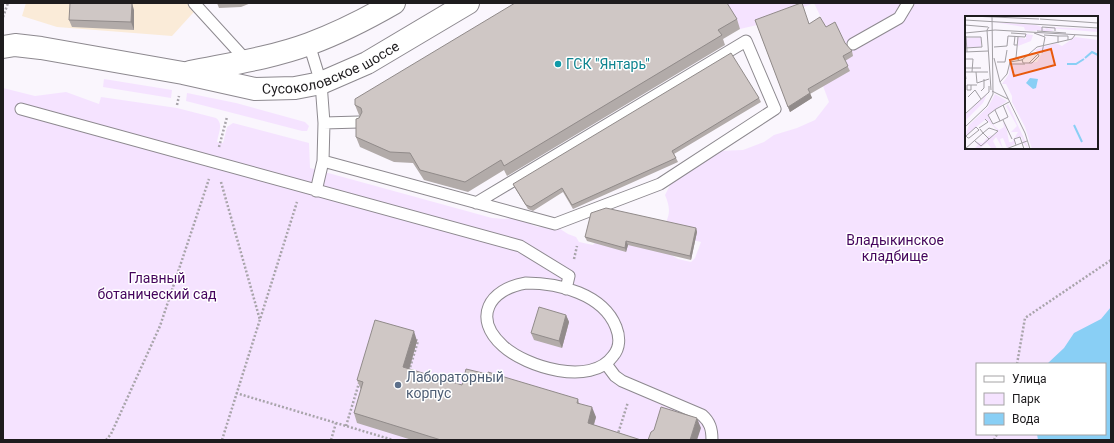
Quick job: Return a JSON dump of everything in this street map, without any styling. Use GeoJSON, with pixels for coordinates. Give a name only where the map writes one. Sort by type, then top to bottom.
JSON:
{"type":"FeatureCollection","features":[{"type":"Feature","properties":{"kind":"street","name":"Сусоколовское шоссе"},"geometry":{"type":"LineString","coordinates":[[181,82],[246,60],[279,53],[309,44],[373,15],[394,3]]}},
{"type":"Feature","properties":{"kind":"street","name":"Сусоколовское шоссе"},"geometry":{"type":"LineString","coordinates":[[3,47],[15,45],[41,48],[181,82],[255,89],[295,88],[321,84],[367,64],[468,3]]}},
{"type":"Feature","properties":{"kind":"lane"},"geometry":{"type":"LineString","coordinates":[[194,3],[246,60]]}},
{"type":"Feature","properties":{"kind":"lane"},"geometry":{"type":"LineString","coordinates":[[853,44],[899,18],[908,3]]}},
{"type":"Feature","properties":{"kind":"lane"},"geometry":{"type":"LineString","coordinates":[[323,161],[476,203],[556,224],[660,184],[775,109],[746,41],[476,203]]}},
{"type":"Feature","properties":{"kind":"lane"},"geometry":{"type":"LineString","coordinates":[[309,44],[321,84],[324,123],[323,161],[316,191]]}},
{"type":"Feature","properties":{"kind":"lane"},"geometry":{"type":"LineString","coordinates":[[22,109],[520,246],[569,276],[566,289]]}},
{"type":"Feature","properties":{"kind":"lane"},"geometry":{"type":"LineString","coordinates":[[324,123],[359,122]]}},
{"type":"Feature","properties":{"kind":"lane"},"geometry":{"type":"LineString","coordinates":[[526,283],[547,284],[566,289],[583,295],[597,303],[606,310],[613,320],[617,330],[619,344],[614,356],[606,364],[597,369],[582,372],[561,371],[545,367],[525,360],[511,352],[500,343],[491,331],[488,320],[488,309],[493,299],[501,291],[526,283]]}},
{"type":"Feature","properties":{"kind":"lane"},"geometry":{"type":"LineString","coordinates":[[606,364],[618,379],[702,415],[710,424],[712,440]]}},
{"type":"Feature","properties":{"kind":"path"},"geometry":{"type":"LineString","coordinates":[[3,17],[8,3]]}},
{"type":"Feature","properties":{"kind":"path"},"geometry":{"type":"LineString","coordinates":[[177,105],[181,82]]}},
{"type":"Feature","properties":{"kind":"path"},"geometry":{"type":"LineString","coordinates":[[106,440],[111,434],[160,326],[215,161],[227,116]]}},
{"type":"Feature","properties":{"kind":"path"},"geometry":{"type":"LineString","coordinates":[[215,161],[260,320]]}},
{"type":"Feature","properties":{"kind":"path"},"geometry":{"type":"LineString","coordinates":[[222,440],[302,186]]}},
{"type":"Feature","properties":{"kind":"path"},"geometry":{"type":"LineString","coordinates":[[1017,363],[1025,318],[1111,260]]}},
{"type":"Feature","properties":{"kind":"path"},"geometry":{"type":"LineString","coordinates":[[407,376],[418,341],[411,338]]}},
{"type":"Feature","properties":{"kind":"path"},"geometry":{"type":"LineString","coordinates":[[404,371],[409,373]]}},
{"type":"Feature","properties":{"kind":"path"},"geometry":{"type":"LineString","coordinates":[[346,426],[361,376]]}},
{"type":"Feature","properties":{"kind":"path"},"geometry":{"type":"LineString","coordinates":[[610,438],[616,440],[633,386]]}},
{"type":"Feature","properties":{"kind":"path"},"geometry":{"type":"LineString","coordinates":[[236,393],[392,440]]}},
{"type":"Feature","properties":{"kind":"path"},"geometry":{"type":"LineString","coordinates":[[331,440],[336,423]]}},
{"type":"Feature","properties":{"kind":"shaded area"},"geometry":{"type":"Polygon","coordinates":[[[26,3],[202,3],[172,36],[57,27],[22,16],[26,3]]]}},
{"type":"Feature","properties":{"kind":"green space"},"geometry":{"type":"Polygon","coordinates":[[[725,3],[814,3],[757,25],[740,29],[725,3]]]}},
{"type":"Feature","properties":{"kind":"green space"},"geometry":{"type":"Polygon","coordinates":[[[814,3],[1111,3],[1111,440],[3,440],[3,88],[35,96],[66,92],[99,104],[101,97],[177,108],[216,118],[220,123],[217,142],[223,143],[227,127],[233,123],[309,143],[310,168],[492,218],[505,219],[516,217],[528,221],[532,225],[538,227],[554,225],[576,237],[579,242],[593,245],[598,239],[653,244],[678,259],[691,262],[695,258],[701,242],[663,229],[669,212],[665,195],[670,185],[679,176],[717,151],[743,150],[764,142],[774,135],[797,128],[815,120],[829,102],[823,86],[852,54],[837,27],[828,32],[814,3]]]}},
{"type":"Feature","properties":{"kind":"green space"},"geometry":{"type":"Polygon","coordinates":[[[104,79],[172,90],[171,98],[103,87],[104,79]]]}},
{"type":"Feature","properties":{"kind":"green space"},"geometry":{"type":"Polygon","coordinates":[[[187,93],[236,103],[305,122],[309,126],[307,131],[302,131],[186,101],[187,93]]]}},
{"type":"Feature","properties":{"kind":"water"},"geometry":{"type":"Polygon","coordinates":[[[1111,307],[1111,440],[1038,440],[1037,435],[1106,435],[1106,363],[1048,363],[1064,348],[1074,333],[1101,319],[1111,307]]]}},
{"type":"Feature","properties":{"kind":"building"},"geometry":{"type":"Polygon","coordinates":[[[70,3],[132,3],[131,22],[69,20],[70,3]]]}},
{"type":"Feature","properties":{"kind":"building","name":"ГСК \"Янтарь\""},"geometry":{"type":"Polygon","coordinates":[[[515,3],[727,3],[737,19],[718,30],[722,35],[504,166],[501,160],[465,182],[420,170],[410,153],[390,152],[356,137],[356,119],[359,118],[362,112],[361,108],[355,105],[355,99],[515,3]]]}},
{"type":"Feature","properties":{"kind":"building"},"geometry":{"type":"Polygon","coordinates":[[[801,3],[809,24],[820,17],[826,27],[835,22],[845,43],[852,51],[843,56],[848,66],[808,89],[810,93],[788,107],[755,20],[801,3]]]}},
{"type":"Feature","properties":{"kind":"building"},"geometry":{"type":"Polygon","coordinates":[[[731,53],[759,98],[672,151],[676,158],[572,205],[562,188],[531,207],[526,205],[513,184],[731,53]]]}},
{"type":"Feature","properties":{"kind":"building"},"geometry":{"type":"Polygon","coordinates":[[[606,208],[696,228],[690,256],[626,241],[625,248],[585,237],[591,213],[606,208]]]}},
{"type":"Feature","properties":{"kind":"building"},"geometry":{"type":"Polygon","coordinates":[[[539,307],[566,315],[559,341],[531,333],[539,307]]]}},
{"type":"Feature","properties":{"kind":"building","name":"Лабораторный корпус"},"geometry":{"type":"Polygon","coordinates":[[[375,320],[414,331],[403,367],[462,385],[466,369],[487,374],[488,372],[578,399],[577,403],[592,407],[588,423],[641,440],[441,440],[354,413],[363,382],[357,380],[375,320]]]}},
{"type":"Feature","properties":{"kind":"building"},"geometry":{"type":"Polygon","coordinates":[[[661,407],[697,418],[690,440],[648,440],[651,432],[654,430],[661,407]]]}},
{"type":"Feature","properties":{"kind":"place","name":"ГСК \"Янтарь\""},"geometry":{"type":"Point","coordinates":[558,64]}},
{"type":"Feature","properties":{"kind":"place","name":"Лабораторный корпус"},"geometry":{"type":"Point","coordinates":[398,385]}},
{"type":"Feature","properties":{"kind":"park label","name":"Владыкинское кладбище"},"geometry":{"type":"Point","coordinates":[895,248]}},
{"type":"Feature","properties":{"kind":"park label","name":"Главный ботанический сад"},"geometry":{"type":"Point","coordinates":[157,286]}}]}
